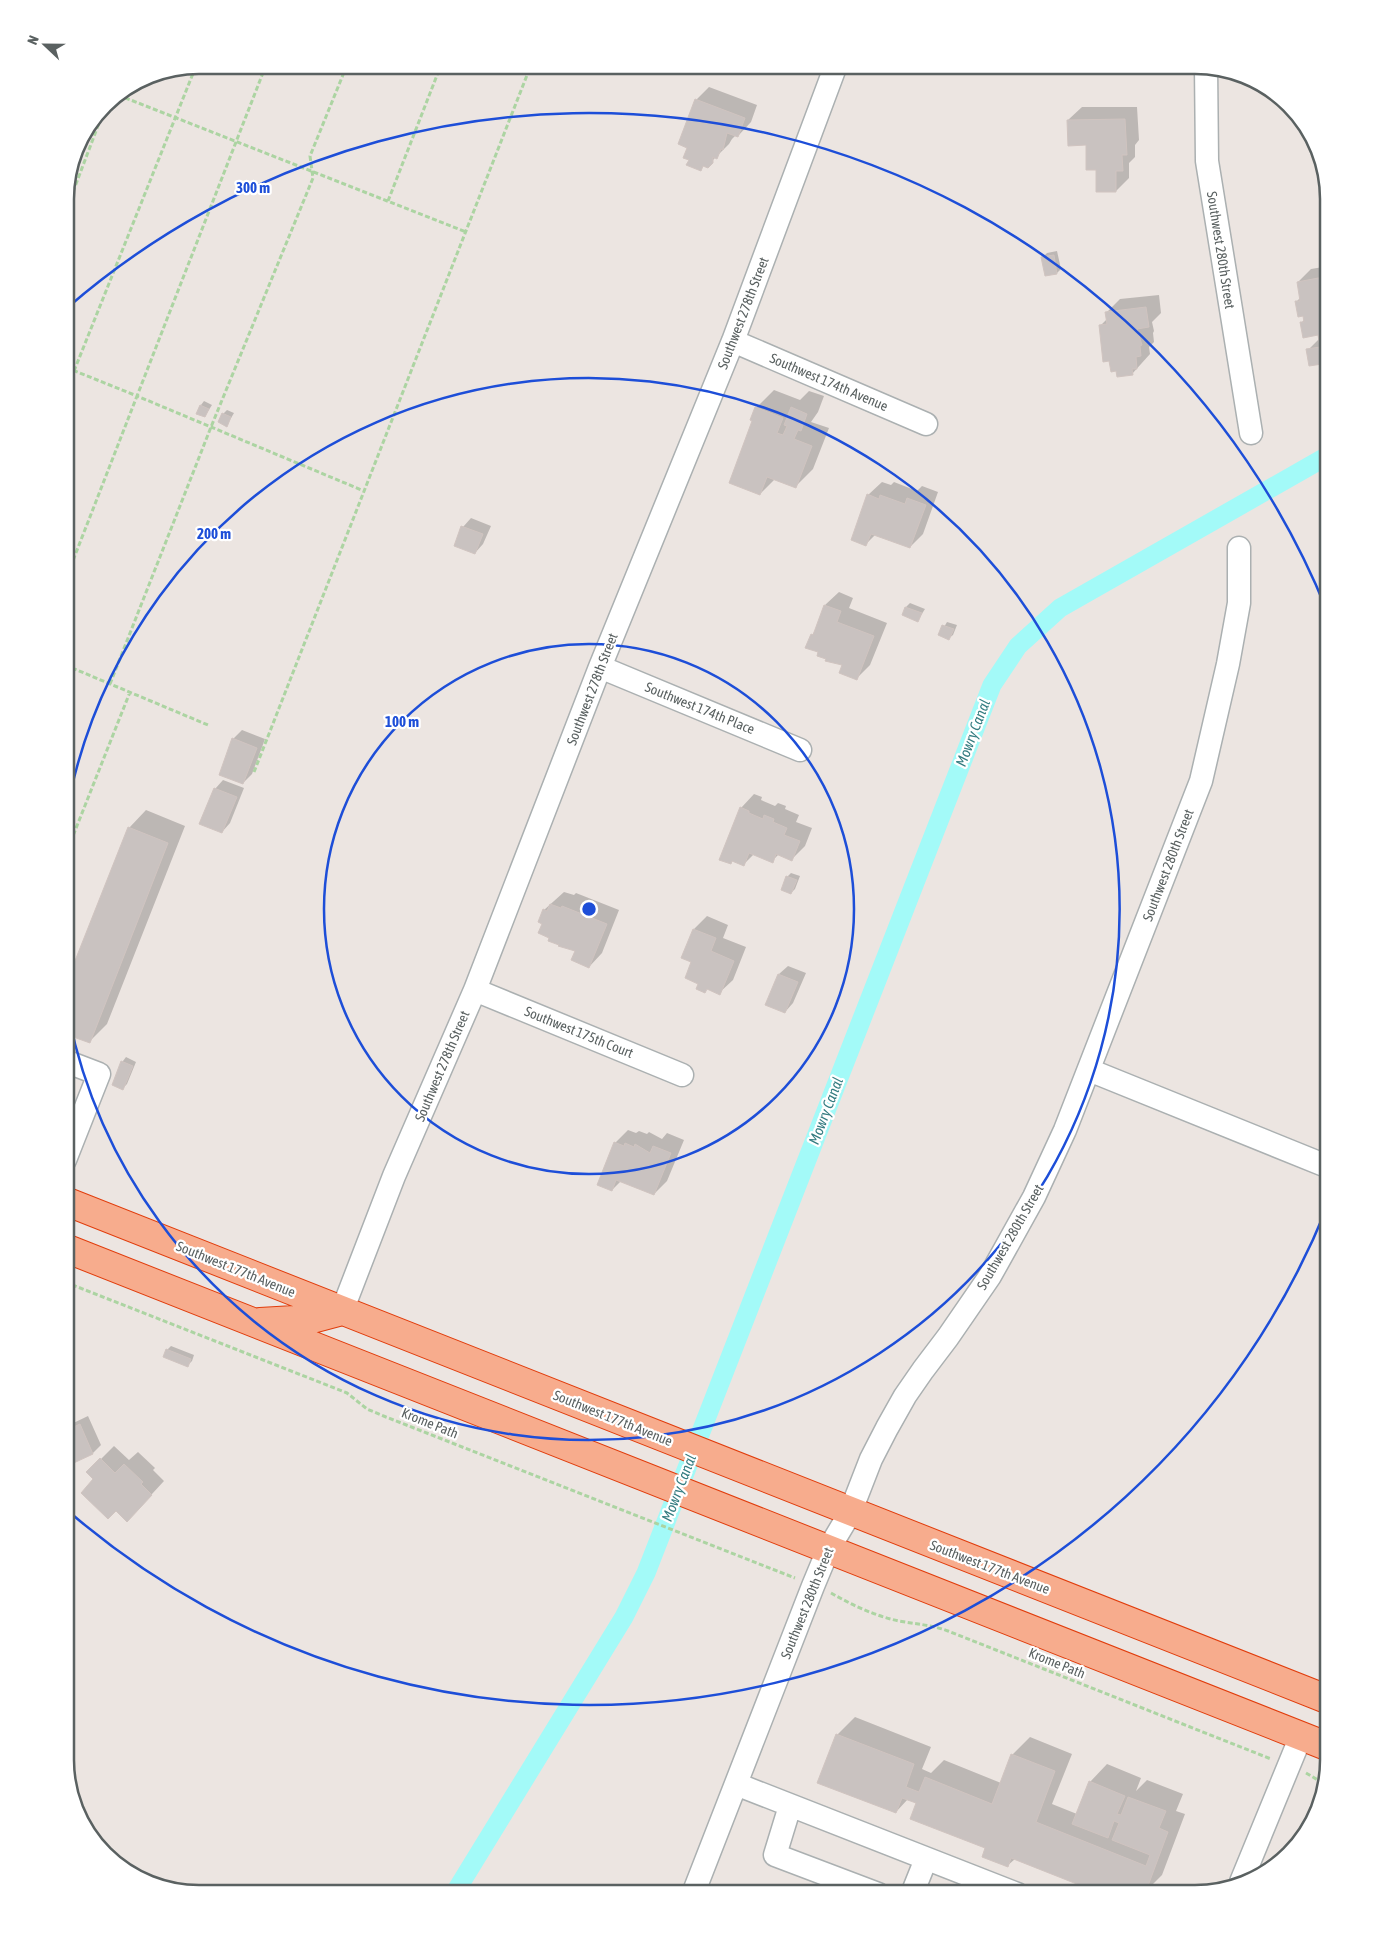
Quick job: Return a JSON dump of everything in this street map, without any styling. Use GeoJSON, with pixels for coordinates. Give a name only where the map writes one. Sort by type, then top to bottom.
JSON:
{"type":"FeatureCollection","features":[{"type":"Feature","properties":{"kind":"highway","name":"Southwest 177th Avenue"},"geometry":{"type":"LineString","coordinates":[[74,1205],[1320,1696]]}},
{"type":"Feature","properties":{"kind":"highway"},"geometry":{"type":"LineString","coordinates":[[74,1252],[1320,1743]]}},
{"type":"Feature","properties":{"kind":"highway"},"geometry":{"type":"LineString","coordinates":[[254,1323],[312,1319],[342,1311]]}},
{"type":"Feature","properties":{"kind":"highway"},"geometry":{"type":"LineString","coordinates":[[1301,1736],[1320,1731]]}},
{"type":"Feature","properties":{"kind":"street","name":"Southwest 278th Street"},"geometry":{"type":"LineString","coordinates":[[342,1311],[394,1176],[475,990],[600,668],[733,341],[833,74]]}},
{"type":"Feature","properties":{"kind":"street","name":"Southwest 280th Street"},"geometry":{"type":"LineString","coordinates":[[1206,74],[1207,161],[1251,432]]}},
{"type":"Feature","properties":{"kind":"street","name":"Southwest 174th Avenue"},"geometry":{"type":"LineString","coordinates":[[733,341],[926,424]]}},
{"type":"Feature","properties":{"kind":"street","name":"Southwest 280th Street"},"geometry":{"type":"LineString","coordinates":[[697,1885],[828,1550],[850,1512],[871,1459],[905,1396],[990,1276],[1034,1197],[1065,1130],[1200,781],[1228,664],[1239,603],[1239,548]]}},
{"type":"Feature","properties":{"kind":"street","name":"Southwest 174th Place"},"geometry":{"type":"LineString","coordinates":[[600,668],[800,750]]}},
{"type":"Feature","properties":{"kind":"street","name":"Southwest 175th Court"},"geometry":{"type":"LineString","coordinates":[[475,990],[682,1075]]}},
{"type":"Feature","properties":{"kind":"street"},"geometry":{"type":"LineString","coordinates":[[74,1065],[98,1074],[74,1137]]}},
{"type":"Feature","properties":{"kind":"street"},"geometry":{"type":"LineString","coordinates":[[1089,1070],[1320,1163]]}},
{"type":"Feature","properties":{"kind":"street"},"geometry":{"type":"LineString","coordinates":[[1244,1876],[1301,1736]]}},
{"type":"Feature","properties":{"kind":"street"},"geometry":{"type":"LineString","coordinates":[[736,1784],[994,1885]]}},
{"type":"Feature","properties":{"kind":"street"},"geometry":{"type":"LineString","coordinates":[[790,1806],[775,1855],[854,1885]]}},
{"type":"Feature","properties":{"kind":"street"},"geometry":{"type":"LineString","coordinates":[[916,1885],[926,1859]]}},
{"type":"Feature","properties":{"kind":"path"},"geometry":{"type":"LineString","coordinates":[[193,74],[74,371],[364,491]]}},
{"type":"Feature","properties":{"kind":"path"},"geometry":{"type":"LineString","coordinates":[[74,558],[262,74]]}},
{"type":"Feature","properties":{"kind":"path"},"geometry":{"type":"LineString","coordinates":[[110,684],[211,427],[313,178],[310,156],[343,74]]}},
{"type":"Feature","properties":{"kind":"path"},"geometry":{"type":"LineString","coordinates":[[388,201],[437,74]]}},
{"type":"Feature","properties":{"kind":"path"},"geometry":{"type":"LineString","coordinates":[[254,772],[527,74]]}},
{"type":"Feature","properties":{"kind":"path"},"geometry":{"type":"LineString","coordinates":[[125,98],[466,232]]}},
{"type":"Feature","properties":{"kind":"path"},"geometry":{"type":"LineString","coordinates":[[74,191],[100,123]]}},
{"type":"Feature","properties":{"kind":"path"},"geometry":{"type":"LineString","coordinates":[[74,669],[208,725]]}},
{"type":"Feature","properties":{"kind":"path"},"geometry":{"type":"LineString","coordinates":[[74,833],[130,692]]}},
{"type":"Feature","properties":{"kind":"path","name":"Krome Path"},"geometry":{"type":"LineString","coordinates":[[74,1286],[347,1393],[368,1409],[386,1417],[790,1576]]}},
{"type":"Feature","properties":{"kind":"path","name":"Krome Path"},"geometry":{"type":"LineString","coordinates":[[829,1592],[853,1606],[872,1613],[900,1621],[934,1626],[948,1631],[1277,1761]]}},
{"type":"Feature","properties":{"kind":"path"},"geometry":{"type":"LineString","coordinates":[[1305,1772],[1318,1780]]}},
{"type":"Feature","properties":{"kind":"building"},"geometry":{"type":"Polygon","coordinates":[[[695,99],[745,118],[738,137],[727,133],[723,150],[721,149],[717,159],[713,157],[713,163],[708,168],[703,166],[701,171],[686,165],[689,160],[683,158],[687,148],[678,144],[695,99]]]}},
{"type":"Feature","properties":{"kind":"building"},"geometry":{"type":"Polygon","coordinates":[[[1125,119],[1127,155],[1122,155],[1123,171],[1116,171],[1116,192],[1096,192],[1096,170],[1086,170],[1086,145],[1068,146],[1067,120],[1125,119]]]}},
{"type":"Feature","properties":{"kind":"building"},"geometry":{"type":"Polygon","coordinates":[[[1054,255],[1057,274],[1045,276],[1041,257],[1054,255]]]}},
{"type":"Feature","properties":{"kind":"building"},"geometry":{"type":"Polygon","coordinates":[[[1320,278],[1320,347],[1318,335],[1303,338],[1300,322],[1304,322],[1303,316],[1298,317],[1295,301],[1300,301],[1297,282],[1320,278]]]}},
{"type":"Feature","properties":{"kind":"building"},"geometry":{"type":"Polygon","coordinates":[[[1146,307],[1149,327],[1137,329],[1142,345],[1140,346],[1141,356],[1136,357],[1137,369],[1132,369],[1133,375],[1117,377],[1116,371],[1111,372],[1109,361],[1103,362],[1099,325],[1107,324],[1105,312],[1146,307]]]}},
{"type":"Feature","properties":{"kind":"building"},"geometry":{"type":"Polygon","coordinates":[[[1320,347],[1320,364],[1309,366],[1306,349],[1320,347]]]}},
{"type":"Feature","properties":{"kind":"building"},"geometry":{"type":"Polygon","coordinates":[[[200,405],[209,409],[205,417],[196,414],[200,405]]]}},
{"type":"Feature","properties":{"kind":"building"},"geometry":{"type":"Polygon","coordinates":[[[755,407],[783,418],[777,433],[783,435],[787,426],[784,425],[791,407],[807,414],[801,431],[798,430],[794,439],[812,446],[796,488],[767,477],[760,495],[729,483],[752,421],[750,420],[755,407]]]}},
{"type":"Feature","properties":{"kind":"building"},"geometry":{"type":"Polygon","coordinates":[[[222,413],[231,417],[227,427],[218,422],[222,413]]]}},
{"type":"Feature","properties":{"kind":"building"},"geometry":{"type":"Polygon","coordinates":[[[867,494],[879,499],[880,495],[905,504],[907,498],[926,505],[910,548],[871,534],[866,546],[851,540],[867,494]]]}},
{"type":"Feature","properties":{"kind":"building"},"geometry":{"type":"Polygon","coordinates":[[[461,526],[483,534],[475,554],[454,546],[461,526]]]}},
{"type":"Feature","properties":{"kind":"building"},"geometry":{"type":"Polygon","coordinates":[[[824,605],[841,611],[837,622],[874,636],[857,680],[839,673],[842,665],[825,661],[826,659],[817,656],[818,652],[805,648],[811,634],[813,635],[824,605]]]}},
{"type":"Feature","properties":{"kind":"building"},"geometry":{"type":"Polygon","coordinates":[[[905,607],[922,613],[918,622],[902,615],[905,607]]]}},
{"type":"Feature","properties":{"kind":"building"},"geometry":{"type":"Polygon","coordinates":[[[942,625],[954,629],[949,640],[938,635],[942,625]]]}},
{"type":"Feature","properties":{"kind":"building"},"geometry":{"type":"Polygon","coordinates":[[[232,738],[257,748],[243,784],[219,775],[232,738]]]}},
{"type":"Feature","properties":{"kind":"building"},"geometry":{"type":"Polygon","coordinates":[[[214,788],[237,797],[222,833],[199,824],[214,788]]]}},
{"type":"Feature","properties":{"kind":"building"},"geometry":{"type":"Polygon","coordinates":[[[740,807],[763,819],[764,815],[774,819],[773,822],[787,828],[784,835],[800,841],[792,861],[776,854],[773,863],[749,853],[744,866],[732,861],[731,864],[719,860],[740,807]]]}},
{"type":"Feature","properties":{"kind":"building"},"geometry":{"type":"Polygon","coordinates":[[[128,827],[168,843],[90,1043],[74,1037],[74,963],[128,827]]]}},
{"type":"Feature","properties":{"kind":"building"},"geometry":{"type":"Polygon","coordinates":[[[786,876],[797,880],[791,894],[781,890],[786,876]]]}},
{"type":"Feature","properties":{"kind":"building"},"geometry":{"type":"Polygon","coordinates":[[[550,904],[561,908],[562,906],[607,924],[589,968],[571,960],[575,951],[558,946],[548,941],[549,938],[538,933],[542,924],[538,922],[543,909],[547,911],[550,904]]]}},
{"type":"Feature","properties":{"kind":"building"},"geometry":{"type":"Polygon","coordinates":[[[693,929],[716,938],[711,951],[734,961],[720,995],[707,989],[705,993],[696,989],[698,984],[685,978],[691,962],[681,958],[693,929]]]}},
{"type":"Feature","properties":{"kind":"building"},"geometry":{"type":"Polygon","coordinates":[[[778,974],[798,982],[785,1013],[765,1005],[778,974]]]}},
{"type":"Feature","properties":{"kind":"building"},"geometry":{"type":"Polygon","coordinates":[[[121,1061],[133,1066],[123,1090],[112,1085],[121,1061]]]}},
{"type":"Feature","properties":{"kind":"building"},"geometry":{"type":"Polygon","coordinates":[[[614,1142],[624,1146],[625,1143],[634,1147],[635,1144],[650,1153],[653,1146],[671,1153],[654,1195],[616,1180],[612,1191],[597,1185],[614,1142]]]}},
{"type":"Feature","properties":{"kind":"building"},"geometry":{"type":"Polygon","coordinates":[[[166,1349],[191,1359],[188,1367],[163,1357],[166,1349]]]}},
{"type":"Feature","properties":{"kind":"building"},"geometry":{"type":"Polygon","coordinates":[[[80,1424],[93,1454],[74,1463],[74,1427],[80,1424]]]}},
{"type":"Feature","properties":{"kind":"building"},"geometry":{"type":"Polygon","coordinates":[[[100,1458],[115,1473],[124,1464],[143,1482],[141,1484],[152,1495],[127,1522],[116,1511],[108,1519],[81,1493],[93,1479],[86,1472],[100,1458]]]}},
{"type":"Feature","properties":{"kind":"building"},"geometry":{"type":"Polygon","coordinates":[[[836,1734],[914,1764],[906,1787],[919,1792],[925,1777],[992,1804],[1011,1754],[1055,1771],[1036,1822],[1146,1866],[1150,1855],[1112,1840],[1119,1823],[1114,1821],[1108,1838],[1072,1824],[1089,1781],[1125,1796],[1117,1814],[1121,1815],[1128,1797],[1166,1811],[1159,1828],[1168,1832],[1148,1885],[1079,1885],[1011,1858],[1008,1867],[982,1857],[985,1848],[910,1819],[916,1803],[902,1798],[896,1813],[817,1783],[836,1734]]]}},
{"type":"Feature","properties":{"kind":"waterway","name":"Mowry Canal"},"geometry":{"type":"LineString","coordinates":[[460,1885],[624,1617],[646,1573],[992,685],[1018,646],[1060,608],[1320,460]]}}]}
